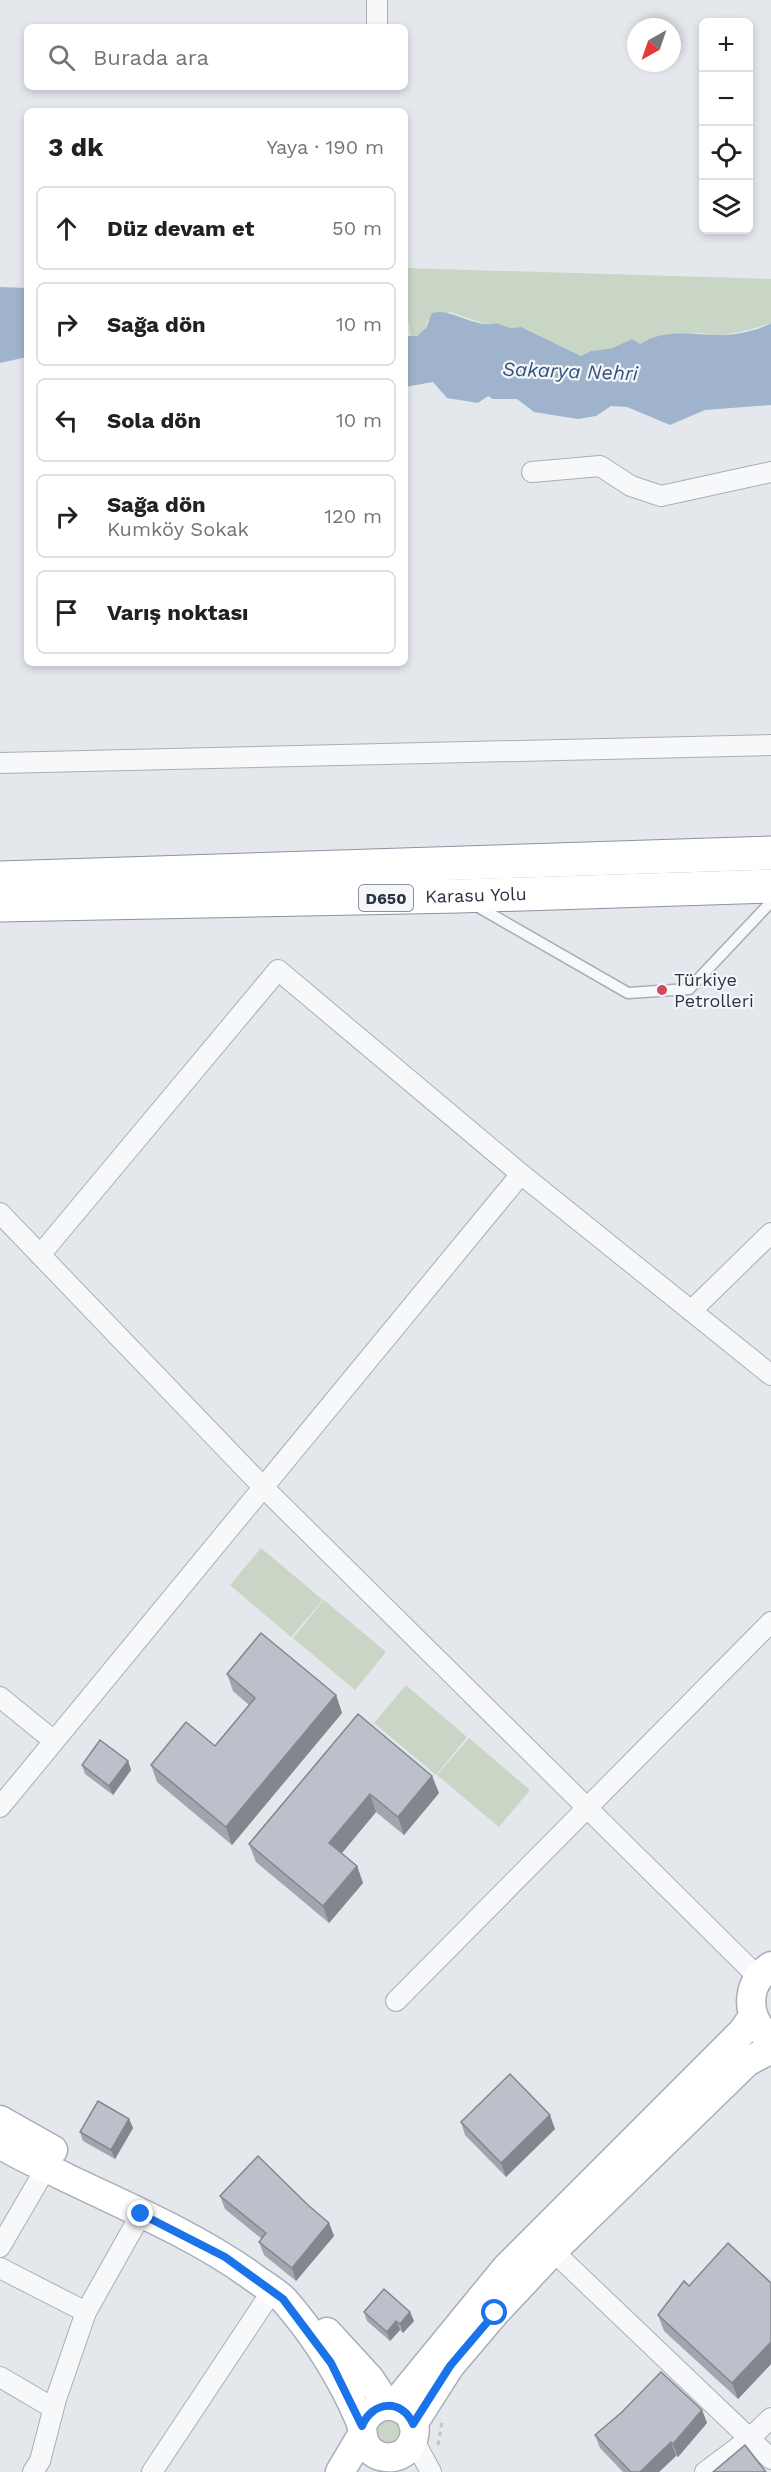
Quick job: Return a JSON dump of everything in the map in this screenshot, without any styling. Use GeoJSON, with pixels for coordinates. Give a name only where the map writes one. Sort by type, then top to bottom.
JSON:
{"type":"FeatureCollection","features":[{"type":"Feature","properties":{"kind":"highway"},"geometry":{"type":"LineString","coordinates":[[0,878],[771,853]]}},
{"type":"Feature","properties":{"kind":"highway","name":"Karasu Yolu"},"geometry":{"type":"LineString","coordinates":[[0,905],[459,896],[771,886]]}},
{"type":"Feature","properties":{"kind":"main road"},"geometry":{"type":"LineString","coordinates":[[402,2419],[506,2268],[743,2031],[762,2027],[751,1998],[765,1972]]}},
{"type":"Feature","properties":{"kind":"main road"},"geometry":{"type":"LineString","coordinates":[[402,2419],[553,2251],[739,2069],[771,2049]]}},
{"type":"Feature","properties":{"kind":"main road"},"geometry":{"type":"LineString","coordinates":[[0,2121],[136,2189],[191,2220],[282,2286],[370,2379],[402,2419],[405,2452],[388,2465],[369,2450],[331,2363],[283,2299],[225,2257],[0,2144]]}},
{"type":"Feature","properties":{"kind":"main road"},"geometry":{"type":"LineString","coordinates":[[340,2472],[371,2411],[402,2419]]}},
{"type":"Feature","properties":{"kind":"street"},"geometry":{"type":"LineString","coordinates":[[376,0],[377,24]]}},
{"type":"Feature","properties":{"kind":"street"},"geometry":{"type":"LineString","coordinates":[[532,472],[600,466],[631,486],[661,495],[771,472]]}},
{"type":"Feature","properties":{"kind":"street"},"geometry":{"type":"LineString","coordinates":[[0,763],[771,745]]}},
{"type":"Feature","properties":{"kind":"street"},"geometry":{"type":"LineString","coordinates":[[40,1255],[279,970],[521,1174],[771,1376]]}},
{"type":"Feature","properties":{"kind":"street"},"geometry":{"type":"LineString","coordinates":[[0,1807],[521,1174]]}},
{"type":"Feature","properties":{"kind":"street"},"geometry":{"type":"LineString","coordinates":[[0,1213],[263,1487],[585,1808],[765,1972]]}},
{"type":"Feature","properties":{"kind":"street"},"geometry":{"type":"LineString","coordinates":[[692,1311],[771,1233]]}},
{"type":"Feature","properties":{"kind":"street"},"geometry":{"type":"LineString","coordinates":[[396,2001],[771,1622]]}},
{"type":"Feature","properties":{"kind":"street"},"geometry":{"type":"LineString","coordinates":[[0,1696],[54,1742]]}},
{"type":"Feature","properties":{"kind":"street"},"geometry":{"type":"LineString","coordinates":[[0,2247],[46,2168]]}},
{"type":"Feature","properties":{"kind":"street"},"geometry":{"type":"LineString","coordinates":[[33,2472],[40,2461],[53,2408],[86,2312],[141,2214]]}},
{"type":"Feature","properties":{"kind":"street"},"geometry":{"type":"LineString","coordinates":[[553,2251],[771,2459]]}},
{"type":"Feature","properties":{"kind":"street"},"geometry":{"type":"LineString","coordinates":[[0,2268],[86,2312]]}},
{"type":"Feature","properties":{"kind":"street"},"geometry":{"type":"LineString","coordinates":[[152,2472],[272,2291]]}},
{"type":"Feature","properties":{"kind":"street"},"geometry":{"type":"LineString","coordinates":[[0,2377],[53,2408]]}},
{"type":"Feature","properties":{"kind":"street"},"geometry":{"type":"LineString","coordinates":[[705,2472],[749,2439],[771,2418]]}},
{"type":"Feature","properties":{"kind":"street"},"geometry":{"type":"LineString","coordinates":[[402,2419],[431,2472]]}},
{"type":"Feature","properties":{"kind":"lane"},"geometry":{"type":"LineString","coordinates":[[459,896],[628,993],[689,989],[771,902]]}},
{"type":"Feature","properties":{"kind":"green space"},"geometry":{"type":"Polygon","coordinates":[[[408,268],[771,279],[771,323],[719,336],[699,333],[646,340],[640,344],[591,351],[581,356],[521,327],[511,328],[496,323],[489,325],[450,312],[427,321],[422,332],[411,337],[408,320],[408,268]]]}},
{"type":"Feature","properties":{"kind":"green space"},"geometry":{"type":"Polygon","coordinates":[[[261,1548],[323,1600],[291,1637],[230,1585],[261,1548]]]}},
{"type":"Feature","properties":{"kind":"green space"},"geometry":{"type":"Polygon","coordinates":[[[324,1600],[386,1652],[355,1690],[293,1638],[324,1600]]]}},
{"type":"Feature","properties":{"kind":"green space"},"geometry":{"type":"Polygon","coordinates":[[[406,1685],[467,1737],[436,1775],[374,1723],[406,1685]]]}},
{"type":"Feature","properties":{"kind":"green space"},"geometry":{"type":"Polygon","coordinates":[[[469,1738],[530,1790],[499,1827],[437,1775],[469,1738]]]}},
{"type":"Feature","properties":{"kind":"green space"},"geometry":{"type":"Polygon","coordinates":[[[377,2418],[401,2422],[400,2442],[379,2445],[372,2427],[377,2418]]]}},
{"type":"Feature","properties":{"kind":"water"},"geometry":{"type":"Polygon","coordinates":[[[0,287],[24,288],[24,358],[0,363],[0,287]]]}},
{"type":"Feature","properties":{"kind":"water","name":"Sakarya Nehri"},"geometry":{"type":"Polygon","coordinates":[[[432,313],[446,313],[482,324],[496,323],[511,328],[521,327],[581,356],[591,351],[613,348],[632,339],[640,344],[667,334],[730,335],[752,331],[771,323],[771,405],[705,410],[670,425],[627,407],[611,406],[596,416],[578,419],[534,412],[517,399],[493,399],[488,396],[478,403],[447,398],[433,382],[408,386],[408,336],[417,336],[426,328],[432,313]]]}},
{"type":"Feature","properties":{"kind":"building"},"geometry":{"type":"Polygon","coordinates":[[[261,1633],[336,1695],[226,1827],[151,1765],[186,1722],[215,1746],[255,1698],[227,1674],[261,1633]]]}},
{"type":"Feature","properties":{"kind":"building"},"geometry":{"type":"Polygon","coordinates":[[[358,1714],[432,1776],[398,1817],[370,1794],[329,1843],[357,1866],[323,1906],[249,1844],[358,1714]]]}},
{"type":"Feature","properties":{"kind":"building"},"geometry":{"type":"Polygon","coordinates":[[[100,1740],[128,1761],[109,1786],[82,1765],[100,1740]]]}},
{"type":"Feature","properties":{"kind":"building"},"geometry":{"type":"Polygon","coordinates":[[[510,2074],[550,2115],[501,2163],[461,2122],[510,2074]]]}},
{"type":"Feature","properties":{"kind":"building"},"geometry":{"type":"Polygon","coordinates":[[[98,2101],[129,2119],[111,2150],[80,2132],[98,2101]]]}},
{"type":"Feature","properties":{"kind":"building"},"geometry":{"type":"Polygon","coordinates":[[[258,2156],[329,2223],[292,2268],[259,2242],[266,2233],[220,2196],[258,2156]]]}},
{"type":"Feature","properties":{"kind":"building"},"geometry":{"type":"Polygon","coordinates":[[[728,2243],[771,2283],[771,2342],[732,2383],[658,2315],[684,2281],[689,2286],[728,2243]]]}},
{"type":"Feature","properties":{"kind":"building"},"geometry":{"type":"Polygon","coordinates":[[[384,2289],[410,2312],[400,2324],[396,2321],[387,2332],[364,2312],[384,2289]]]}},
{"type":"Feature","properties":{"kind":"building"},"geometry":{"type":"Polygon","coordinates":[[[661,2372],[702,2410],[673,2444],[671,2442],[640,2472],[631,2472],[595,2435],[622,2412],[661,2372]]]}},
{"type":"Feature","properties":{"kind":"building"},"geometry":{"type":"Polygon","coordinates":[[[745,2445],[766,2472],[713,2472],[745,2445]]]}},
{"type":"Feature","properties":{"kind":"place","name":"Türkiye Petrolleri"},"geometry":{"type":"Point","coordinates":[662,990]}},
{"type":"Feature","properties":{"kind":"route"},"geometry":{"type":"LineString","coordinates":[[141,2214],[225,2257],[283,2299],[331,2363],[362,2426],[371,2411],[387,2405],[404,2410],[410,2416],[413,2424],[450,2366],[495,2313]]}}]}
